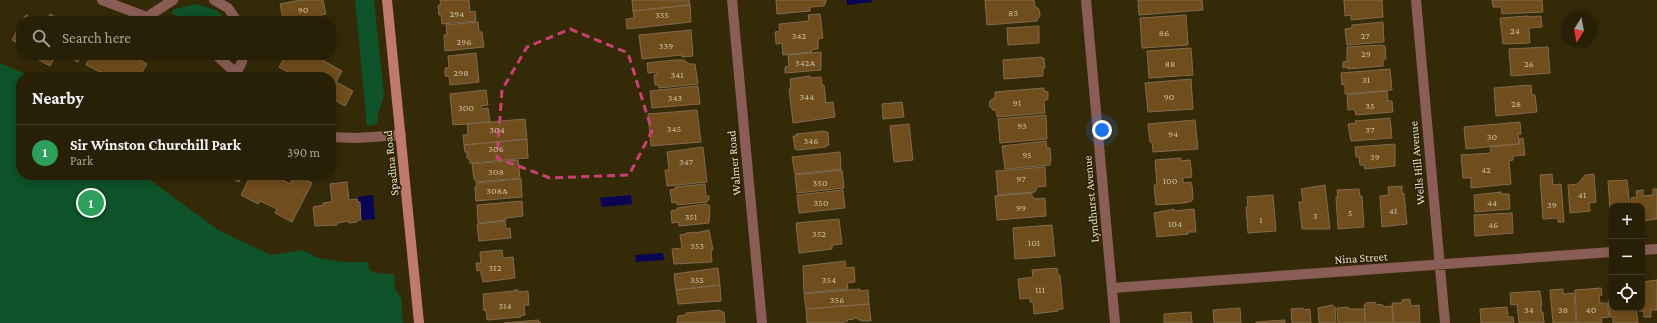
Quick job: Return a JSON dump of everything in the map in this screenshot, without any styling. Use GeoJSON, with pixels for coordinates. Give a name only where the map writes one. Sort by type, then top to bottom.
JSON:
{"type":"FeatureCollection","features":[{"type":"Feature","properties":{"kind":"street"},"geometry":{"type":"LineString","coordinates":[[102,0],[144,16]]}},
{"type":"Feature","properties":{"kind":"street"},"geometry":{"type":"LineString","coordinates":[[149,16],[173,0]]}},
{"type":"Feature","properties":{"kind":"street"},"geometry":{"type":"LineString","coordinates":[[214,0],[228,8],[234,16]]}},
{"type":"Feature","properties":{"kind":"street","name":"Spadina Road"},"geometry":{"type":"LineString","coordinates":[[388,0],[420,323]]}},
{"type":"Feature","properties":{"kind":"street","name":"Walmer Road"},"geometry":{"type":"LineString","coordinates":[[732,0],[762,323]]}},
{"type":"Feature","properties":{"kind":"street","name":"Lyndhurst Avenue"},"geometry":{"type":"LineString","coordinates":[[1086,0],[1115,323]]}},
{"type":"Feature","properties":{"kind":"street","name":"Wells Hill Avenue"},"geometry":{"type":"LineString","coordinates":[[1416,0],[1445,323]]}},
{"type":"Feature","properties":{"kind":"street"},"geometry":{"type":"LineString","coordinates":[[221,60],[234,72]]}},
{"type":"Feature","properties":{"kind":"street"},"geometry":{"type":"LineString","coordinates":[[238,72],[242,60]]}},
{"type":"Feature","properties":{"kind":"street"},"geometry":{"type":"LineString","coordinates":[[336,137],[357,138],[401,135]]}},
{"type":"Feature","properties":{"kind":"street"},"geometry":{"type":"LineString","coordinates":[[1645,250],[1657,249]]}},
{"type":"Feature","properties":{"kind":"street","name":"Nina Street"},"geometry":{"type":"LineString","coordinates":[[1112,288],[1609,252]]}},
{"type":"Feature","properties":{"kind":"highlighted area"},"geometry":{"type":"Polygon","coordinates":[[[570,29],[628,53],[652,131],[629,175],[550,178],[497,158],[502,90],[527,47],[570,29]]]}},
{"type":"Feature","properties":{"kind":"green space"},"geometry":{"type":"Polygon","coordinates":[[[355,0],[374,0],[384,96],[378,113],[377,124],[367,126],[355,0]]]}},
{"type":"Feature","properties":{"kind":"green space"},"geometry":{"type":"Polygon","coordinates":[[[196,4],[216,10],[223,16],[176,16],[173,14],[172,11],[196,4]]]}},
{"type":"Feature","properties":{"kind":"green space"},"geometry":{"type":"Polygon","coordinates":[[[0,63],[21,72],[16,72],[16,180],[150,180],[220,231],[271,255],[303,250],[318,258],[344,262],[368,262],[369,269],[375,273],[394,274],[395,289],[401,298],[403,323],[0,323],[0,63]]]}},
{"type":"Feature","properties":{"kind":"shaded area"},"geometry":{"type":"Polygon","coordinates":[[[847,0],[872,0],[872,2],[847,5],[847,0]]]}},
{"type":"Feature","properties":{"kind":"shaded area"},"geometry":{"type":"Polygon","coordinates":[[[373,195],[375,219],[361,220],[358,197],[373,195]]]}},
{"type":"Feature","properties":{"kind":"shaded area"},"geometry":{"type":"Polygon","coordinates":[[[631,195],[632,204],[602,207],[600,198],[631,195]]]}},
{"type":"Feature","properties":{"kind":"shaded area"},"geometry":{"type":"Polygon","coordinates":[[[663,253],[664,260],[636,262],[635,255],[663,253]]]}},
{"type":"Feature","properties":{"kind":"building"},"geometry":{"type":"Polygon","coordinates":[[[300,0],[323,0],[326,14],[321,16],[282,16],[280,4],[300,0]]]}},
{"type":"Feature","properties":{"kind":"building"},"geometry":{"type":"Polygon","coordinates":[[[440,0],[469,0],[470,12],[475,11],[476,21],[442,24],[438,5],[441,5],[440,0]]]}},
{"type":"Feature","properties":{"kind":"building"},"geometry":{"type":"Polygon","coordinates":[[[632,0],[689,0],[690,5],[633,11],[632,0]]]}},
{"type":"Feature","properties":{"kind":"building"},"geometry":{"type":"Polygon","coordinates":[[[776,0],[826,1],[824,6],[810,7],[810,11],[777,14],[776,0]]]}},
{"type":"Feature","properties":{"kind":"building"},"geometry":{"type":"Polygon","coordinates":[[[985,0],[1034,0],[1035,6],[1039,9],[1040,15],[1037,21],[987,25],[985,0]]]}},
{"type":"Feature","properties":{"kind":"building"},"geometry":{"type":"Polygon","coordinates":[[[1138,0],[1202,0],[1203,10],[1139,15],[1138,0]]]}},
{"type":"Feature","properties":{"kind":"building"},"geometry":{"type":"Polygon","coordinates":[[[1344,0],[1382,0],[1383,17],[1351,20],[1351,15],[1345,16],[1344,0]]]}},
{"type":"Feature","properties":{"kind":"building"},"geometry":{"type":"Polygon","coordinates":[[[1492,0],[1542,0],[1543,12],[1502,14],[1501,7],[1493,7],[1492,0]]]}},
{"type":"Feature","properties":{"kind":"building"},"geometry":{"type":"Polygon","coordinates":[[[690,5],[691,22],[627,29],[626,19],[634,18],[633,11],[690,5]]]}},
{"type":"Feature","properties":{"kind":"building"},"geometry":{"type":"Polygon","coordinates":[[[820,14],[823,38],[818,39],[818,49],[811,50],[812,52],[783,55],[782,43],[776,44],[775,32],[780,31],[779,24],[809,21],[808,15],[820,14]]]}},
{"type":"Feature","properties":{"kind":"building"},"geometry":{"type":"Polygon","coordinates":[[[1186,15],[1188,45],[1142,48],[1140,18],[1186,15]]]}},
{"type":"Feature","properties":{"kind":"building"},"geometry":{"type":"Polygon","coordinates":[[[1541,16],[1542,27],[1529,28],[1530,43],[1503,44],[1500,18],[1541,16]]]}},
{"type":"Feature","properties":{"kind":"building"},"geometry":{"type":"Polygon","coordinates":[[[478,22],[479,32],[482,32],[484,47],[445,51],[444,35],[447,35],[446,25],[478,22]]]}},
{"type":"Feature","properties":{"kind":"building"},"geometry":{"type":"Polygon","coordinates":[[[1383,22],[1384,42],[1347,45],[1345,29],[1352,28],[1352,25],[1383,22]]]}},
{"type":"Feature","properties":{"kind":"building"},"geometry":{"type":"Polygon","coordinates":[[[1039,26],[1039,43],[1008,45],[1007,28],[1039,26]]]}},
{"type":"Feature","properties":{"kind":"building"},"geometry":{"type":"Polygon","coordinates":[[[691,30],[693,56],[682,57],[682,55],[642,59],[639,35],[691,30]]]}},
{"type":"Feature","properties":{"kind":"building"},"geometry":{"type":"Polygon","coordinates":[[[16,32],[16,42],[12,40],[16,32]]]}},
{"type":"Feature","properties":{"kind":"building"},"geometry":{"type":"Polygon","coordinates":[[[1385,46],[1386,59],[1383,59],[1383,66],[1348,69],[1348,67],[1343,68],[1343,62],[1347,61],[1347,47],[1385,46]]]}},
{"type":"Feature","properties":{"kind":"building"},"geometry":{"type":"Polygon","coordinates":[[[1548,47],[1550,73],[1511,76],[1509,49],[1548,47]]]}},
{"type":"Feature","properties":{"kind":"building"},"geometry":{"type":"Polygon","coordinates":[[[1191,48],[1193,75],[1149,78],[1147,51],[1191,48]]]}},
{"type":"Feature","properties":{"kind":"building"},"geometry":{"type":"Polygon","coordinates":[[[821,52],[821,70],[785,73],[785,67],[789,66],[788,55],[821,52]]]}},
{"type":"Feature","properties":{"kind":"building"},"geometry":{"type":"Polygon","coordinates":[[[476,53],[479,82],[450,85],[449,76],[445,76],[445,68],[449,68],[448,56],[476,53]]]}},
{"type":"Feature","properties":{"kind":"building"},"geometry":{"type":"Polygon","coordinates":[[[1042,57],[1042,59],[1044,58],[1045,68],[1043,68],[1043,76],[1004,79],[1003,60],[1042,57]]]}},
{"type":"Feature","properties":{"kind":"building"},"geometry":{"type":"Polygon","coordinates":[[[39,60],[53,60],[50,66],[39,60]]]}},
{"type":"Feature","properties":{"kind":"building"},"geometry":{"type":"Polygon","coordinates":[[[88,60],[140,60],[147,64],[142,72],[100,72],[86,65],[88,60]]]}},
{"type":"Feature","properties":{"kind":"building"},"geometry":{"type":"Polygon","coordinates":[[[283,60],[322,60],[342,71],[336,82],[336,72],[288,72],[279,67],[283,60]]]}},
{"type":"Feature","properties":{"kind":"building"},"geometry":{"type":"Polygon","coordinates":[[[684,60],[689,64],[695,64],[698,84],[659,88],[658,85],[655,85],[654,75],[657,74],[657,72],[648,73],[647,63],[684,60]]]}},
{"type":"Feature","properties":{"kind":"building"},"geometry":{"type":"Polygon","coordinates":[[[1390,69],[1392,90],[1345,94],[1345,84],[1342,85],[1341,73],[1390,69]]]}},
{"type":"Feature","properties":{"kind":"building"},"geometry":{"type":"Polygon","coordinates":[[[810,76],[810,78],[821,77],[822,85],[824,85],[826,103],[833,102],[835,117],[793,123],[789,89],[791,89],[790,79],[810,76]]]}},
{"type":"Feature","properties":{"kind":"building"},"geometry":{"type":"Polygon","coordinates":[[[1191,79],[1193,109],[1148,112],[1145,83],[1191,79]]]}},
{"type":"Feature","properties":{"kind":"building"},"geometry":{"type":"Polygon","coordinates":[[[336,82],[353,91],[345,106],[336,101],[336,82]]]}},
{"type":"Feature","properties":{"kind":"building"},"geometry":{"type":"Polygon","coordinates":[[[1531,85],[1532,95],[1535,95],[1537,112],[1496,116],[1494,88],[1531,85]]]}},
{"type":"Feature","properties":{"kind":"building"},"geometry":{"type":"Polygon","coordinates":[[[698,86],[700,104],[652,108],[650,91],[698,86]]]}},
{"type":"Feature","properties":{"kind":"building"},"geometry":{"type":"Polygon","coordinates":[[[1044,88],[1044,91],[1048,92],[1048,99],[1044,101],[1045,113],[997,117],[996,110],[993,110],[989,106],[990,101],[995,98],[995,92],[1044,88]]]}},
{"type":"Feature","properties":{"kind":"building"},"geometry":{"type":"Polygon","coordinates":[[[486,90],[488,105],[481,106],[481,109],[488,108],[490,122],[453,125],[450,94],[486,90]]]}},
{"type":"Feature","properties":{"kind":"building"},"geometry":{"type":"Polygon","coordinates":[[[1387,91],[1388,101],[1392,101],[1393,112],[1356,115],[1354,109],[1348,110],[1347,95],[1387,91]]]}},
{"type":"Feature","properties":{"kind":"building"},"geometry":{"type":"Polygon","coordinates":[[[902,102],[904,117],[883,119],[882,104],[902,102]]]}},
{"type":"Feature","properties":{"kind":"building"},"geometry":{"type":"Polygon","coordinates":[[[697,110],[701,142],[651,146],[648,114],[697,110]]]}},
{"type":"Feature","properties":{"kind":"building"},"geometry":{"type":"Polygon","coordinates":[[[1046,115],[1047,139],[1000,143],[998,119],[1046,115]]]}},
{"type":"Feature","properties":{"kind":"building"},"geometry":{"type":"Polygon","coordinates":[[[1390,118],[1392,138],[1351,141],[1348,124],[1356,123],[1355,121],[1390,118]]]}},
{"type":"Feature","properties":{"kind":"building"},"geometry":{"type":"Polygon","coordinates":[[[525,119],[527,139],[464,145],[463,135],[468,135],[467,124],[525,119]]]}},
{"type":"Feature","properties":{"kind":"building"},"geometry":{"type":"Polygon","coordinates":[[[1195,120],[1198,149],[1153,152],[1148,124],[1195,120]]]}},
{"type":"Feature","properties":{"kind":"building"},"geometry":{"type":"Polygon","coordinates":[[[1520,122],[1521,134],[1518,134],[1519,144],[1466,149],[1464,127],[1520,122]]]}},
{"type":"Feature","properties":{"kind":"building"},"geometry":{"type":"Polygon","coordinates":[[[909,124],[913,160],[894,162],[890,126],[909,124]]]}},
{"type":"Feature","properties":{"kind":"building"},"geometry":{"type":"Polygon","coordinates":[[[828,132],[829,145],[826,147],[795,149],[793,136],[797,136],[796,134],[828,132]]]}},
{"type":"Feature","properties":{"kind":"building"},"geometry":{"type":"Polygon","coordinates":[[[1523,138],[1525,155],[1513,156],[1513,160],[1509,161],[1511,184],[1471,188],[1471,178],[1463,178],[1461,155],[1491,153],[1490,146],[1519,144],[1519,139],[1523,138]]]}},
{"type":"Feature","properties":{"kind":"building"},"geometry":{"type":"Polygon","coordinates":[[[527,139],[528,158],[470,163],[470,160],[467,158],[467,152],[465,152],[464,145],[527,139]]]}},
{"type":"Feature","properties":{"kind":"building"},"geometry":{"type":"Polygon","coordinates":[[[1046,141],[1047,148],[1050,148],[1050,165],[1005,169],[1002,146],[1046,141]]]}},
{"type":"Feature","properties":{"kind":"building"},"geometry":{"type":"Polygon","coordinates":[[[1395,144],[1395,166],[1365,169],[1364,165],[1360,165],[1359,157],[1356,157],[1355,147],[1395,144]]]}},
{"type":"Feature","properties":{"kind":"building"},"geometry":{"type":"Polygon","coordinates":[[[703,147],[707,182],[667,186],[665,170],[669,170],[667,152],[703,147]]]}},
{"type":"Feature","properties":{"kind":"building"},"geometry":{"type":"Polygon","coordinates":[[[840,152],[841,169],[795,174],[792,157],[840,152]]]}},
{"type":"Feature","properties":{"kind":"building"},"geometry":{"type":"Polygon","coordinates":[[[1181,158],[1181,161],[1190,160],[1192,177],[1183,178],[1183,183],[1191,182],[1192,201],[1156,205],[1154,185],[1157,185],[1155,160],[1181,158]]]}},
{"type":"Feature","properties":{"kind":"building"},"geometry":{"type":"Polygon","coordinates":[[[518,160],[520,178],[476,182],[474,179],[472,164],[518,160]]]}},
{"type":"Feature","properties":{"kind":"building"},"geometry":{"type":"Polygon","coordinates":[[[1045,167],[1046,186],[1037,187],[1035,192],[998,195],[996,171],[1045,167]]]}},
{"type":"Feature","properties":{"kind":"building"},"geometry":{"type":"Polygon","coordinates":[[[842,170],[844,188],[797,193],[795,175],[842,170]]]}},
{"type":"Feature","properties":{"kind":"building"},"geometry":{"type":"Polygon","coordinates":[[[1552,174],[1553,185],[1561,184],[1564,222],[1558,222],[1558,218],[1543,219],[1540,175],[1552,174]]]}},
{"type":"Feature","properties":{"kind":"building"},"geometry":{"type":"Polygon","coordinates":[[[1594,174],[1596,202],[1589,203],[1590,211],[1570,213],[1568,185],[1578,184],[1585,175],[1594,174]]]}},
{"type":"Feature","properties":{"kind":"building"},"geometry":{"type":"Polygon","coordinates":[[[521,179],[522,197],[476,201],[476,183],[521,179]]]}},
{"type":"Feature","properties":{"kind":"building"},"geometry":{"type":"Polygon","coordinates":[[[248,180],[282,180],[290,184],[292,180],[306,180],[312,183],[292,222],[275,213],[277,209],[260,201],[258,204],[241,195],[248,180]]]}},
{"type":"Feature","properties":{"kind":"building"},"geometry":{"type":"Polygon","coordinates":[[[1627,180],[1630,203],[1610,203],[1608,181],[1627,180]]]}},
{"type":"Feature","properties":{"kind":"building"},"geometry":{"type":"Polygon","coordinates":[[[347,182],[349,200],[357,199],[358,202],[360,202],[361,220],[349,223],[349,221],[337,223],[337,225],[315,226],[313,207],[323,205],[323,203],[332,202],[330,184],[347,182]]]}},
{"type":"Feature","properties":{"kind":"building"},"geometry":{"type":"Polygon","coordinates":[[[705,184],[706,196],[709,196],[709,200],[707,200],[707,202],[677,205],[677,202],[672,203],[670,190],[675,189],[675,187],[705,184]]]}},
{"type":"Feature","properties":{"kind":"building"},"geometry":{"type":"Polygon","coordinates":[[[1325,185],[1330,229],[1302,229],[1299,202],[1303,202],[1301,189],[1325,185]]]}},
{"type":"Feature","properties":{"kind":"building"},"geometry":{"type":"Polygon","coordinates":[[[1402,186],[1407,224],[1382,227],[1380,196],[1389,195],[1388,187],[1402,186]]]}},
{"type":"Feature","properties":{"kind":"building"},"geometry":{"type":"Polygon","coordinates":[[[1359,189],[1360,196],[1362,196],[1364,227],[1338,229],[1337,190],[1359,189]]]}},
{"type":"Feature","properties":{"kind":"building"},"geometry":{"type":"Polygon","coordinates":[[[1653,189],[1657,189],[1657,219],[1645,221],[1645,203],[1632,203],[1631,198],[1637,197],[1636,191],[1643,190],[1643,196],[1653,195],[1653,189]]]}},
{"type":"Feature","properties":{"kind":"building"},"geometry":{"type":"Polygon","coordinates":[[[843,190],[845,208],[799,213],[797,195],[843,190]]]}},
{"type":"Feature","properties":{"kind":"building"},"geometry":{"type":"Polygon","coordinates":[[[1501,192],[1501,194],[1509,194],[1510,209],[1475,212],[1474,195],[1501,192]]]}},
{"type":"Feature","properties":{"kind":"building"},"geometry":{"type":"Polygon","coordinates":[[[1032,193],[1032,197],[1036,199],[1045,198],[1046,216],[997,220],[995,196],[1032,193]]]}},
{"type":"Feature","properties":{"kind":"building"},"geometry":{"type":"Polygon","coordinates":[[[1273,195],[1276,231],[1248,233],[1246,207],[1248,207],[1247,197],[1273,195]]]}},
{"type":"Feature","properties":{"kind":"building"},"geometry":{"type":"Polygon","coordinates":[[[522,201],[523,216],[506,218],[506,220],[478,223],[477,205],[522,201]]]}},
{"type":"Feature","properties":{"kind":"building"},"geometry":{"type":"Polygon","coordinates":[[[706,204],[710,206],[709,223],[679,226],[679,222],[672,223],[671,211],[677,210],[677,208],[706,204]]]}},
{"type":"Feature","properties":{"kind":"building"},"geometry":{"type":"Polygon","coordinates":[[[1174,209],[1174,211],[1194,209],[1196,232],[1157,237],[1154,213],[1174,209]]]}},
{"type":"Feature","properties":{"kind":"building"},"geometry":{"type":"Polygon","coordinates":[[[1512,213],[1513,233],[1475,236],[1474,215],[1512,213]]]}},
{"type":"Feature","properties":{"kind":"building"},"geometry":{"type":"Polygon","coordinates":[[[839,219],[842,244],[832,245],[832,249],[799,253],[796,223],[839,219]]]}},
{"type":"Feature","properties":{"kind":"building"},"geometry":{"type":"Polygon","coordinates":[[[505,221],[506,229],[510,228],[511,238],[479,241],[477,224],[505,221]]]}},
{"type":"Feature","properties":{"kind":"building"},"geometry":{"type":"Polygon","coordinates":[[[1052,225],[1055,256],[1015,259],[1013,228],[1052,225]]]}},
{"type":"Feature","properties":{"kind":"building"},"geometry":{"type":"Polygon","coordinates":[[[709,230],[713,250],[711,250],[712,262],[674,264],[672,249],[682,248],[680,235],[709,230]]]}},
{"type":"Feature","properties":{"kind":"building"},"geometry":{"type":"Polygon","coordinates":[[[502,250],[503,258],[513,257],[515,278],[483,282],[480,270],[477,271],[476,263],[481,263],[480,252],[502,250]]]}},
{"type":"Feature","properties":{"kind":"building"},"geometry":{"type":"Polygon","coordinates":[[[845,261],[846,268],[854,267],[855,282],[847,283],[848,289],[804,293],[803,266],[845,261]]]}},
{"type":"Feature","properties":{"kind":"building"},"geometry":{"type":"Polygon","coordinates":[[[718,268],[720,285],[676,290],[674,274],[718,268]]]}},
{"type":"Feature","properties":{"kind":"building"},"geometry":{"type":"Polygon","coordinates":[[[1057,268],[1058,275],[1060,275],[1063,309],[1034,314],[1033,302],[1030,302],[1030,298],[1020,299],[1018,279],[1033,277],[1032,270],[1057,268]]]}},
{"type":"Feature","properties":{"kind":"building"},"geometry":{"type":"Polygon","coordinates":[[[1657,280],[1657,310],[1651,310],[1651,317],[1644,317],[1645,282],[1657,280]]]}},
{"type":"Feature","properties":{"kind":"building"},"geometry":{"type":"Polygon","coordinates":[[[720,285],[721,301],[678,304],[676,290],[720,285]]]}},
{"type":"Feature","properties":{"kind":"building"},"geometry":{"type":"Polygon","coordinates":[[[1601,288],[1602,295],[1599,295],[1600,303],[1607,303],[1609,317],[1601,318],[1602,323],[1577,323],[1575,290],[1601,288]]]}},
{"type":"Feature","properties":{"kind":"building"},"geometry":{"type":"Polygon","coordinates":[[[860,289],[860,291],[868,290],[869,304],[806,309],[804,294],[860,289]]]}},
{"type":"Feature","properties":{"kind":"building"},"geometry":{"type":"Polygon","coordinates":[[[1563,289],[1563,294],[1574,293],[1576,323],[1553,323],[1550,290],[1563,289]]]}},
{"type":"Feature","properties":{"kind":"building"},"geometry":{"type":"Polygon","coordinates":[[[518,290],[518,292],[528,291],[529,305],[524,305],[525,315],[520,316],[521,317],[487,320],[486,310],[484,311],[483,294],[518,290]]]}},
{"type":"Feature","properties":{"kind":"building"},"geometry":{"type":"Polygon","coordinates":[[[1540,291],[1542,305],[1541,312],[1543,312],[1544,323],[1519,323],[1517,304],[1511,305],[1510,293],[1540,291]]]}},
{"type":"Feature","properties":{"kind":"building"},"geometry":{"type":"Polygon","coordinates":[[[1410,299],[1411,306],[1419,305],[1420,323],[1394,323],[1392,303],[1402,303],[1402,300],[1410,299]]]}},
{"type":"Feature","properties":{"kind":"building"},"geometry":{"type":"Polygon","coordinates":[[[1375,302],[1375,304],[1383,305],[1383,307],[1392,306],[1393,323],[1366,323],[1364,305],[1366,303],[1375,302]]]}},
{"type":"Feature","properties":{"kind":"building"},"geometry":{"type":"Polygon","coordinates":[[[869,304],[871,321],[862,321],[854,317],[854,319],[841,323],[807,323],[806,309],[869,304]]]}},
{"type":"Feature","properties":{"kind":"building"},"geometry":{"type":"Polygon","coordinates":[[[1332,305],[1335,307],[1336,323],[1319,323],[1318,308],[1332,305]]]}},
{"type":"Feature","properties":{"kind":"building"},"geometry":{"type":"Polygon","coordinates":[[[1348,307],[1349,309],[1364,309],[1365,323],[1338,323],[1337,308],[1348,307]]]}},
{"type":"Feature","properties":{"kind":"building"},"geometry":{"type":"Polygon","coordinates":[[[1507,307],[1508,317],[1513,317],[1514,323],[1481,323],[1480,309],[1507,307]]]}},
{"type":"Feature","properties":{"kind":"building"},"geometry":{"type":"Polygon","coordinates":[[[1240,308],[1241,323],[1214,323],[1213,310],[1240,308]]]}},
{"type":"Feature","properties":{"kind":"building"},"geometry":{"type":"Polygon","coordinates":[[[1303,308],[1303,310],[1310,309],[1311,323],[1292,323],[1291,309],[1303,308]]]}},
{"type":"Feature","properties":{"kind":"building"},"geometry":{"type":"Polygon","coordinates":[[[720,310],[721,312],[724,312],[725,323],[677,323],[678,316],[686,315],[686,313],[720,310]]]}},
{"type":"Feature","properties":{"kind":"building"},"geometry":{"type":"Polygon","coordinates":[[[1609,311],[1636,311],[1638,323],[1613,323],[1613,317],[1610,317],[1609,311]]]}},
{"type":"Feature","properties":{"kind":"building"},"geometry":{"type":"Polygon","coordinates":[[[1191,312],[1192,323],[1164,323],[1164,314],[1191,312]]]}},
{"type":"Feature","properties":{"kind":"building"},"geometry":{"type":"Polygon","coordinates":[[[538,320],[541,323],[504,323],[538,320]]]}},
{"type":"Feature","properties":{"kind":"building"},"geometry":{"type":"Polygon","coordinates":[[[1285,320],[1285,323],[1256,323],[1256,322],[1285,320]]]}},
{"type":"Feature","properties":{"kind":"place","name":"Sir Winston Churchill Park"},"geometry":{"type":"Point","coordinates":[91,203]}}]}
